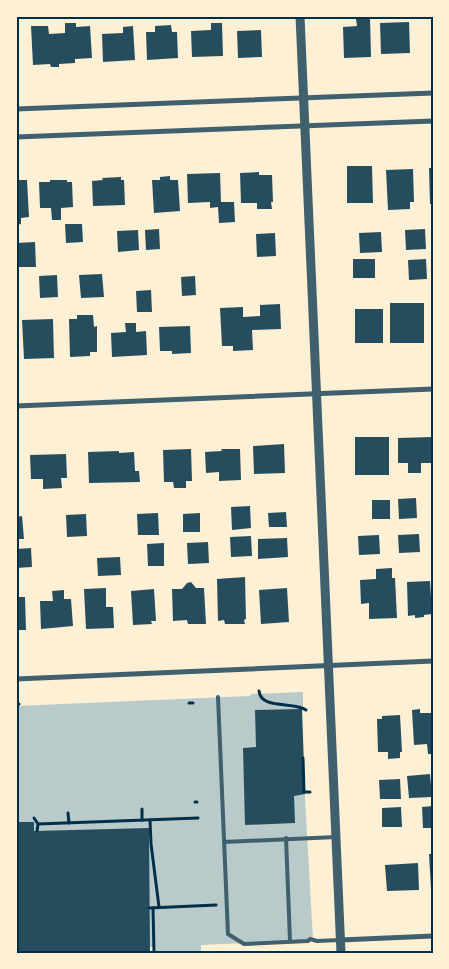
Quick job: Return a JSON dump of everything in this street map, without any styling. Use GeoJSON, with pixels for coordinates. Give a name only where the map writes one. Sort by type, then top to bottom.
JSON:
{"type":"FeatureCollection","features":[{"type":"Feature","properties":{"kind":"street"},"geometry":{"type":"LineString","coordinates":[[300,16],[341,953]]}},
{"type":"Feature","properties":{"kind":"street"},"geometry":{"type":"LineString","coordinates":[[16,110],[433,93]]}},
{"type":"Feature","properties":{"kind":"street"},"geometry":{"type":"LineString","coordinates":[[16,137],[433,121]]}},
{"type":"Feature","properties":{"kind":"street"},"geometry":{"type":"LineString","coordinates":[[16,406],[433,389]]}},
{"type":"Feature","properties":{"kind":"street"},"geometry":{"type":"LineString","coordinates":[[16,679],[433,661]]}},
{"type":"Feature","properties":{"kind":"street"},"geometry":{"type":"LineString","coordinates":[[340,940],[433,936]]}},
{"type":"Feature","properties":{"kind":"lane"},"geometry":{"type":"LineString","coordinates":[[218,697],[228,934],[244,944],[308,941],[310,939],[318,941],[340,940]]}},
{"type":"Feature","properties":{"kind":"lane"},"geometry":{"type":"LineString","coordinates":[[224,842],[336,837]]}},
{"type":"Feature","properties":{"kind":"lane"},"geometry":{"type":"LineString","coordinates":[[286,838],[290,941]]}},
{"type":"Feature","properties":{"kind":"path"},"geometry":{"type":"LineString","coordinates":[[259,691],[259,695],[270,703],[300,706],[306,710]]}},
{"type":"Feature","properties":{"kind":"path"},"geometry":{"type":"LineString","coordinates":[[309,758],[303,758],[304,792],[310,792]]}},
{"type":"Feature","properties":{"kind":"path"},"geometry":{"type":"LineString","coordinates":[[142,809],[142,820]]}},
{"type":"Feature","properties":{"kind":"path"},"geometry":{"type":"LineString","coordinates":[[68,813],[69,823]]}},
{"type":"Feature","properties":{"kind":"path"},"geometry":{"type":"LineString","coordinates":[[34,818],[38,824],[37,831]]}},
{"type":"Feature","properties":{"kind":"path"},"geometry":{"type":"LineString","coordinates":[[38,824],[198,818]]}},
{"type":"Feature","properties":{"kind":"path"},"geometry":{"type":"LineString","coordinates":[[150,820],[151,844],[160,907]]}},
{"type":"Feature","properties":{"kind":"path"},"geometry":{"type":"LineString","coordinates":[[154,953],[151,908],[215,905]]}},
{"type":"Feature","properties":{"kind":"shaded area"},"geometry":{"type":"Polygon","coordinates":[[[303,692],[303,708],[300,709],[313,940],[201,945],[201,952],[156,953],[155,947],[16,953],[16,706],[303,692]]]}},
{"type":"Feature","properties":{"kind":"building"},"geometry":{"type":"Polygon","coordinates":[[[370,18],[371,57],[344,58],[343,27],[357,26],[356,19],[370,18]]]}},
{"type":"Feature","properties":{"kind":"building"},"geometry":{"type":"Polygon","coordinates":[[[409,22],[410,53],[381,54],[380,23],[409,22]]]}},
{"type":"Feature","properties":{"kind":"building"},"geometry":{"type":"Polygon","coordinates":[[[65,23],[76,23],[76,27],[90,26],[92,58],[75,59],[75,63],[59,64],[59,67],[51,67],[50,64],[33,65],[31,26],[48,26],[49,34],[65,33],[65,23]]]}},
{"type":"Feature","properties":{"kind":"building"},"geometry":{"type":"Polygon","coordinates":[[[211,23],[222,23],[223,56],[192,57],[191,31],[211,30],[211,23]]]}},
{"type":"Feature","properties":{"kind":"building"},"geometry":{"type":"Polygon","coordinates":[[[171,25],[172,32],[177,32],[178,58],[147,60],[146,32],[155,32],[155,26],[171,25]]]}},
{"type":"Feature","properties":{"kind":"building"},"geometry":{"type":"Polygon","coordinates":[[[133,26],[135,60],[103,62],[102,34],[123,33],[123,27],[133,26]]]}},
{"type":"Feature","properties":{"kind":"building"},"geometry":{"type":"Polygon","coordinates":[[[261,30],[262,57],[238,58],[237,31],[261,30]]]}},
{"type":"Feature","properties":{"kind":"building"},"geometry":{"type":"Polygon","coordinates":[[[347,166],[372,166],[373,203],[347,203],[347,166]]]}},
{"type":"Feature","properties":{"kind":"building"},"geometry":{"type":"Polygon","coordinates":[[[429,168],[433,168],[433,204],[430,204],[429,168]]]}},
{"type":"Feature","properties":{"kind":"building"},"geometry":{"type":"Polygon","coordinates":[[[413,169],[414,202],[410,202],[410,209],[388,210],[386,170],[413,169]]]}},
{"type":"Feature","properties":{"kind":"building"},"geometry":{"type":"Polygon","coordinates":[[[259,172],[259,175],[272,175],[272,209],[257,209],[257,203],[241,203],[240,173],[259,172]]]}},
{"type":"Feature","properties":{"kind":"building"},"geometry":{"type":"Polygon","coordinates":[[[220,173],[221,202],[234,202],[235,222],[219,223],[218,207],[210,208],[210,202],[188,203],[187,174],[220,173]]]}},
{"type":"Feature","properties":{"kind":"building"},"geometry":{"type":"Polygon","coordinates":[[[170,176],[170,180],[178,180],[180,211],[154,213],[152,180],[160,180],[160,177],[170,176]]]}},
{"type":"Feature","properties":{"kind":"building"},"geometry":{"type":"Polygon","coordinates":[[[121,177],[121,180],[124,180],[125,205],[93,206],[92,181],[103,180],[102,178],[121,177]]]}},
{"type":"Feature","properties":{"kind":"building"},"geometry":{"type":"Polygon","coordinates":[[[16,180],[27,180],[29,217],[21,218],[21,224],[16,225],[16,180]]]}},
{"type":"Feature","properties":{"kind":"building"},"geometry":{"type":"Polygon","coordinates":[[[50,180],[67,180],[67,182],[72,182],[73,207],[61,208],[61,220],[52,220],[51,208],[40,208],[39,182],[50,182],[50,180]]]}},
{"type":"Feature","properties":{"kind":"building"},"geometry":{"type":"Polygon","coordinates":[[[65,224],[82,224],[83,242],[66,243],[65,224]]]}},
{"type":"Feature","properties":{"kind":"building"},"geometry":{"type":"Polygon","coordinates":[[[159,229],[160,249],[146,250],[145,230],[159,229]]]}},
{"type":"Feature","properties":{"kind":"building"},"geometry":{"type":"Polygon","coordinates":[[[425,229],[426,249],[406,250],[405,230],[425,229]]]}},
{"type":"Feature","properties":{"kind":"building"},"geometry":{"type":"Polygon","coordinates":[[[138,230],[139,250],[118,252],[117,231],[138,230]]]}},
{"type":"Feature","properties":{"kind":"building"},"geometry":{"type":"Polygon","coordinates":[[[381,232],[382,252],[360,253],[359,233],[381,232]]]}},
{"type":"Feature","properties":{"kind":"building"},"geometry":{"type":"Polygon","coordinates":[[[275,233],[276,256],[257,257],[256,234],[275,233]]]}},
{"type":"Feature","properties":{"kind":"building"},"geometry":{"type":"Polygon","coordinates":[[[35,242],[36,267],[16,267],[16,243],[35,242]]]}},
{"type":"Feature","properties":{"kind":"building"},"geometry":{"type":"Polygon","coordinates":[[[353,259],[375,259],[375,278],[353,278],[353,259]]]}},
{"type":"Feature","properties":{"kind":"building"},"geometry":{"type":"Polygon","coordinates":[[[426,259],[427,279],[409,280],[408,260],[426,259]]]}},
{"type":"Feature","properties":{"kind":"building"},"geometry":{"type":"Polygon","coordinates":[[[102,274],[104,297],[81,298],[79,275],[102,274]]]}},
{"type":"Feature","properties":{"kind":"building"},"geometry":{"type":"Polygon","coordinates":[[[57,275],[58,297],[40,298],[39,276],[57,275]]]}},
{"type":"Feature","properties":{"kind":"building"},"geometry":{"type":"Polygon","coordinates":[[[195,276],[196,295],[182,296],[181,277],[195,276]]]}},
{"type":"Feature","properties":{"kind":"building"},"geometry":{"type":"Polygon","coordinates":[[[151,290],[152,312],[137,312],[136,291],[151,290]]]}},
{"type":"Feature","properties":{"kind":"building"},"geometry":{"type":"Polygon","coordinates":[[[390,303],[424,303],[424,343],[390,343],[390,303]]]}},
{"type":"Feature","properties":{"kind":"building"},"geometry":{"type":"Polygon","coordinates":[[[280,304],[281,329],[252,330],[253,350],[233,351],[233,346],[222,346],[220,308],[243,307],[243,317],[260,316],[260,305],[280,304]]]}},
{"type":"Feature","properties":{"kind":"building"},"geometry":{"type":"Polygon","coordinates":[[[355,309],[383,309],[383,343],[355,343],[355,309]]]}},
{"type":"Feature","properties":{"kind":"building"},"geometry":{"type":"Polygon","coordinates":[[[77,315],[93,315],[94,327],[97,326],[97,352],[90,352],[90,356],[70,357],[69,319],[77,319],[77,315]]]}},
{"type":"Feature","properties":{"kind":"building"},"geometry":{"type":"Polygon","coordinates":[[[53,319],[54,358],[24,359],[22,320],[53,319]]]}},
{"type":"Feature","properties":{"kind":"building"},"geometry":{"type":"Polygon","coordinates":[[[125,323],[136,323],[136,332],[146,331],[147,355],[112,357],[111,333],[126,332],[125,323]]]}},
{"type":"Feature","properties":{"kind":"building"},"geometry":{"type":"Polygon","coordinates":[[[190,326],[191,353],[172,354],[172,351],[160,351],[159,327],[190,326]]]}},
{"type":"Feature","properties":{"kind":"building"},"geometry":{"type":"Polygon","coordinates":[[[355,437],[389,437],[389,475],[355,475],[355,437]]]}},
{"type":"Feature","properties":{"kind":"building"},"geometry":{"type":"Polygon","coordinates":[[[432,437],[432,463],[421,463],[421,473],[408,473],[408,463],[398,463],[398,438],[432,437]]]}},
{"type":"Feature","properties":{"kind":"building"},"geometry":{"type":"Polygon","coordinates":[[[284,444],[285,473],[254,474],[253,446],[284,444]]]}},
{"type":"Feature","properties":{"kind":"building"},"geometry":{"type":"Polygon","coordinates":[[[191,449],[192,481],[186,481],[186,488],[174,488],[173,482],[164,482],[163,450],[191,449]]]}},
{"type":"Feature","properties":{"kind":"building"},"geometry":{"type":"Polygon","coordinates":[[[221,449],[240,449],[241,480],[219,481],[219,472],[206,473],[205,452],[222,451],[221,449]]]}},
{"type":"Feature","properties":{"kind":"building"},"geometry":{"type":"Polygon","coordinates":[[[119,451],[119,453],[134,452],[135,471],[139,471],[140,482],[89,483],[88,452],[119,451]]]}},
{"type":"Feature","properties":{"kind":"building"},"geometry":{"type":"Polygon","coordinates":[[[66,454],[67,478],[61,478],[62,488],[43,489],[43,479],[31,479],[30,455],[66,454]]]}},
{"type":"Feature","properties":{"kind":"building"},"geometry":{"type":"Polygon","coordinates":[[[416,498],[417,518],[399,519],[398,499],[416,498]]]}},
{"type":"Feature","properties":{"kind":"building"},"geometry":{"type":"Polygon","coordinates":[[[372,500],[390,500],[390,519],[372,519],[372,500]]]}},
{"type":"Feature","properties":{"kind":"building"},"geometry":{"type":"Polygon","coordinates":[[[250,506],[251,528],[232,530],[231,507],[250,506]]]}},
{"type":"Feature","properties":{"kind":"building"},"geometry":{"type":"Polygon","coordinates":[[[286,512],[287,527],[269,527],[268,513],[286,512]]]}},
{"type":"Feature","properties":{"kind":"building"},"geometry":{"type":"Polygon","coordinates":[[[158,513],[159,535],[138,535],[137,514],[158,513]]]}},
{"type":"Feature","properties":{"kind":"building"},"geometry":{"type":"Polygon","coordinates":[[[200,513],[200,532],[183,532],[183,514],[200,513]]]}},
{"type":"Feature","properties":{"kind":"building"},"geometry":{"type":"Polygon","coordinates":[[[86,514],[87,536],[67,537],[66,515],[86,514]]]}},
{"type":"Feature","properties":{"kind":"building"},"geometry":{"type":"Polygon","coordinates":[[[22,516],[24,539],[16,539],[16,517],[22,516]]]}},
{"type":"Feature","properties":{"kind":"building"},"geometry":{"type":"Polygon","coordinates":[[[419,534],[420,552],[399,553],[398,535],[419,534]]]}},
{"type":"Feature","properties":{"kind":"building"},"geometry":{"type":"Polygon","coordinates":[[[379,535],[380,554],[359,555],[358,536],[379,535]]]}},
{"type":"Feature","properties":{"kind":"building"},"geometry":{"type":"Polygon","coordinates":[[[251,536],[252,556],[231,557],[230,537],[251,536]]]}},
{"type":"Feature","properties":{"kind":"building"},"geometry":{"type":"Polygon","coordinates":[[[287,538],[288,557],[258,559],[258,539],[287,538]]]}},
{"type":"Feature","properties":{"kind":"building"},"geometry":{"type":"Polygon","coordinates":[[[208,542],[209,563],[188,564],[187,543],[208,542]]]}},
{"type":"Feature","properties":{"kind":"building"},"geometry":{"type":"Polygon","coordinates":[[[164,543],[164,566],[148,566],[147,544],[164,543]]]}},
{"type":"Feature","properties":{"kind":"building"},"geometry":{"type":"Polygon","coordinates":[[[31,548],[32,567],[16,568],[16,549],[31,548]]]}},
{"type":"Feature","properties":{"kind":"building"},"geometry":{"type":"Polygon","coordinates":[[[120,557],[121,575],[98,576],[97,558],[120,557]]]}},
{"type":"Feature","properties":{"kind":"building"},"geometry":{"type":"Polygon","coordinates":[[[392,568],[392,578],[395,578],[397,618],[369,619],[369,603],[361,604],[360,580],[376,579],[376,569],[392,568]]]}},
{"type":"Feature","properties":{"kind":"building"},"geometry":{"type":"Polygon","coordinates":[[[245,577],[245,624],[225,624],[224,620],[218,621],[217,579],[245,577]]]}},
{"type":"Feature","properties":{"kind":"building"},"geometry":{"type":"Polygon","coordinates":[[[430,581],[432,614],[415,618],[415,615],[408,616],[407,582],[430,581]]]}},
{"type":"Feature","properties":{"kind":"building"},"geometry":{"type":"Polygon","coordinates":[[[191,582],[196,588],[204,588],[206,624],[188,624],[187,620],[173,621],[172,589],[182,589],[187,583],[191,582]]]}},
{"type":"Feature","properties":{"kind":"building"},"geometry":{"type":"Polygon","coordinates":[[[106,588],[106,607],[113,607],[114,628],[86,629],[84,589],[106,588]]]}},
{"type":"Feature","properties":{"kind":"building"},"geometry":{"type":"Polygon","coordinates":[[[287,588],[289,622],[261,624],[259,590],[287,588]]]}},
{"type":"Feature","properties":{"kind":"building"},"geometry":{"type":"Polygon","coordinates":[[[154,589],[156,621],[151,621],[152,624],[133,625],[131,591],[154,589]]]}},
{"type":"Feature","properties":{"kind":"building"},"geometry":{"type":"Polygon","coordinates":[[[64,590],[64,599],[71,599],[73,626],[41,629],[40,601],[53,601],[52,591],[64,590]]]}},
{"type":"Feature","properties":{"kind":"building"},"geometry":{"type":"Polygon","coordinates":[[[16,597],[25,597],[26,630],[16,630],[16,597]]]}},
{"type":"Feature","properties":{"kind":"building"},"geometry":{"type":"Polygon","coordinates":[[[302,709],[305,794],[294,796],[295,823],[245,825],[243,748],[256,747],[255,710],[302,709]]]}},
{"type":"Feature","properties":{"kind":"building"},"geometry":{"type":"Polygon","coordinates":[[[420,709],[420,713],[433,713],[433,754],[428,754],[427,744],[414,745],[412,710],[420,709]]]}},
{"type":"Feature","properties":{"kind":"building"},"geometry":{"type":"Polygon","coordinates":[[[400,715],[402,752],[400,752],[400,758],[388,759],[388,752],[378,752],[377,719],[382,719],[382,716],[400,715]]]}},
{"type":"Feature","properties":{"kind":"building"},"geometry":{"type":"Polygon","coordinates":[[[430,774],[432,797],[409,798],[407,776],[430,774]]]}},
{"type":"Feature","properties":{"kind":"building"},"geometry":{"type":"Polygon","coordinates":[[[400,779],[401,799],[380,799],[379,780],[400,779]]]}},
{"type":"Feature","properties":{"kind":"building"},"geometry":{"type":"Polygon","coordinates":[[[433,806],[433,828],[423,828],[422,807],[433,806]]]}},
{"type":"Feature","properties":{"kind":"building"},"geometry":{"type":"Polygon","coordinates":[[[401,807],[402,827],[382,827],[382,808],[401,807]]]}},
{"type":"Feature","properties":{"kind":"building"},"geometry":{"type":"Polygon","coordinates":[[[16,822],[34,822],[34,831],[149,828],[150,953],[16,953],[16,822]]]}},
{"type":"Feature","properties":{"kind":"building"},"geometry":{"type":"Polygon","coordinates":[[[429,854],[433,854],[433,889],[431,889],[429,854]]]}},
{"type":"Feature","properties":{"kind":"building"},"geometry":{"type":"Polygon","coordinates":[[[418,863],[419,890],[387,891],[385,865],[418,863]]]}}]}
